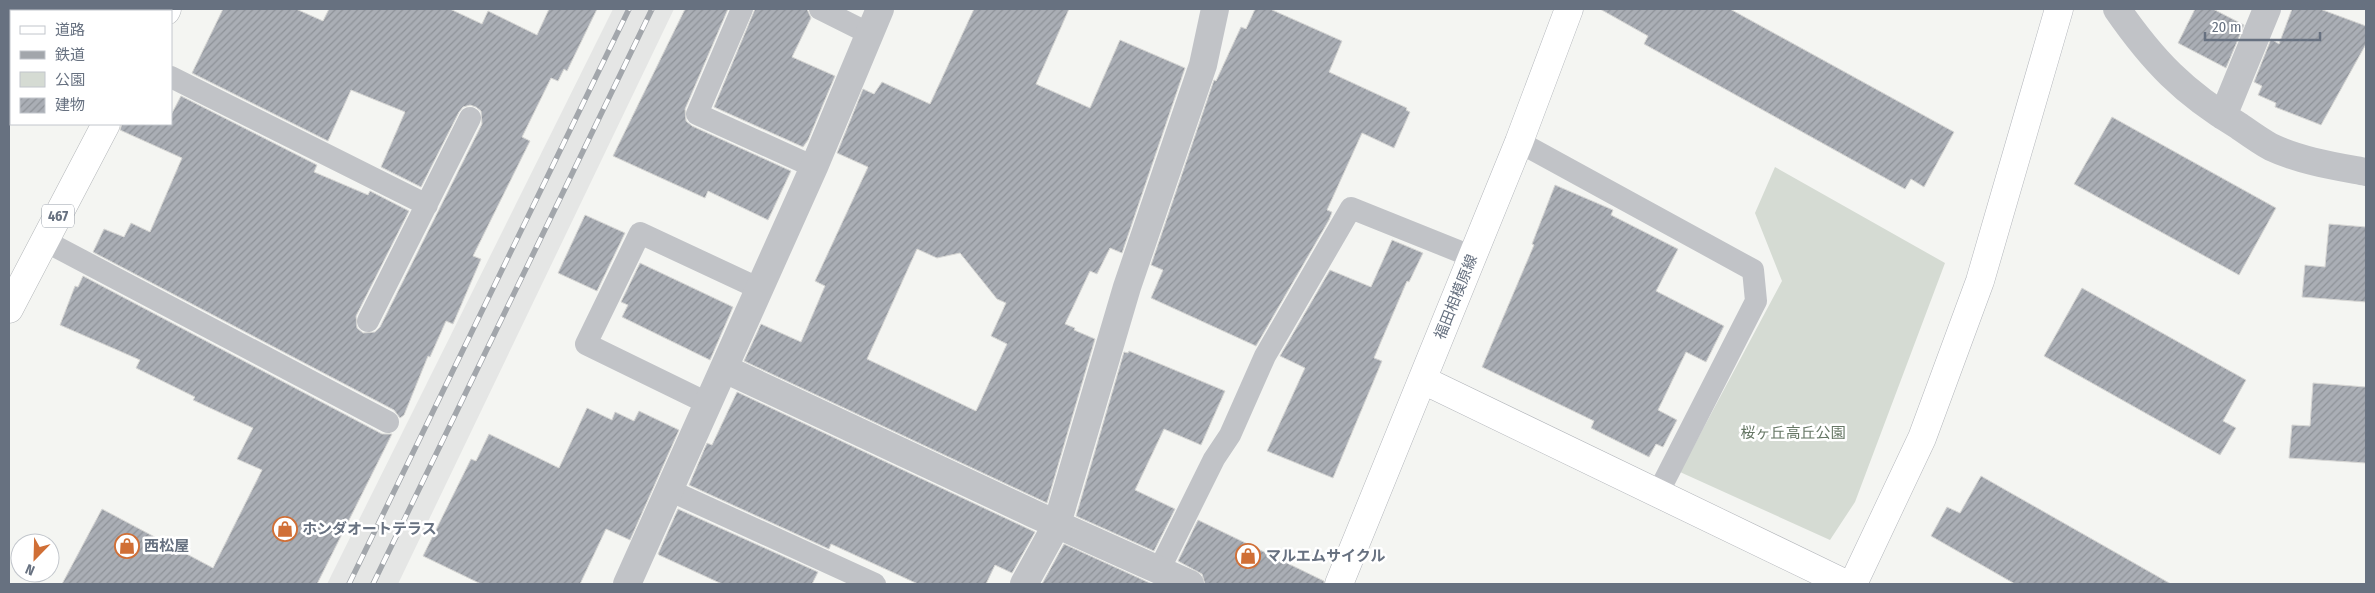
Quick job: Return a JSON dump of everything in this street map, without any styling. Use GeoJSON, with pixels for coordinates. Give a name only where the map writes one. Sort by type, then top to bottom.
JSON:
{"type":"FeatureCollection","features":[{"type":"Feature","properties":{"kind":"main road","name":"福田相模原線"},"geometry":{"type":"LineString","coordinates":[[1339,584],[1519,142],[1569,9]]}},
{"type":"Feature","properties":{"kind":"main road"},"geometry":{"type":"LineString","coordinates":[[1853,584],[1922,438],[1980,281],[2059,9]]}},
{"type":"Feature","properties":{"kind":"main road","name":"467"},"geometry":{"type":"LineString","coordinates":[[9,308],[105,125]]}},
{"type":"Feature","properties":{"kind":"main road"},"geometry":{"type":"LineString","coordinates":[[1423,380],[1846,584]]}},
{"type":"Feature","properties":{"kind":"street"},"geometry":{"type":"LineString","coordinates":[[627,584],[814,167],[880,9]]}},
{"type":"Feature","properties":{"kind":"street"},"geometry":{"type":"LineString","coordinates":[[1024,584],[1057,524],[1127,287],[1203,65],[1215,9]]}},
{"type":"Feature","properties":{"kind":"street"},"geometry":{"type":"LineString","coordinates":[[2116,9],[2159,63],[2186,91],[2223,116],[2271,146],[2320,164],[2366,172]]}},
{"type":"Feature","properties":{"kind":"street"},"geometry":{"type":"LineString","coordinates":[[2223,116],[2267,9]]}},
{"type":"Feature","properties":{"kind":"street"},"geometry":{"type":"LineString","coordinates":[[725,369],[1190,584]]}},
{"type":"Feature","properties":{"kind":"lane"},"geometry":{"type":"LineString","coordinates":[[742,9],[697,114],[814,167]]}},
{"type":"Feature","properties":{"kind":"lane"},"geometry":{"type":"LineString","coordinates":[[820,9],[870,34]]}},
{"type":"Feature","properties":{"kind":"lane"},"geometry":{"type":"LineString","coordinates":[[172,78],[427,205]]}},
{"type":"Feature","properties":{"kind":"lane"},"geometry":{"type":"LineString","coordinates":[[368,322],[470,118]]}},
{"type":"Feature","properties":{"kind":"lane"},"geometry":{"type":"LineString","coordinates":[[1519,142],[1753,270],[1756,301],[1658,493]]}},
{"type":"Feature","properties":{"kind":"lane"},"geometry":{"type":"LineString","coordinates":[[1159,570],[1214,459],[1230,435],[1265,356],[1351,208],[1473,257]]}},
{"type":"Feature","properties":{"kind":"lane"},"geometry":{"type":"LineString","coordinates":[[709,404],[586,344],[640,233],[760,289]]}},
{"type":"Feature","properties":{"kind":"lane"},"geometry":{"type":"LineString","coordinates":[[44,241],[388,422]]}},
{"type":"Feature","properties":{"kind":"lane"},"geometry":{"type":"LineString","coordinates":[[669,490],[875,584]]}},
{"type":"Feature","properties":{"kind":"shaded area"},"geometry":{"type":"Polygon","coordinates":[[[613,9],[674,9],[398,584],[327,584],[613,9]]]}},
{"type":"Feature","properties":{"kind":"green space","name":"桜ヶ丘高丘公園"},"geometry":{"type":"Polygon","coordinates":[[[1775,167],[1945,263],[1855,502],[1830,540],[1680,472],[1782,281],[1755,213],[1775,167]]]}},
{"type":"Feature","properties":{"kind":"building"},"geometry":{"type":"Polygon","coordinates":[[[223,9],[296,9],[323,21],[329,9],[450,9],[482,24],[488,11],[537,35],[549,9],[597,9],[567,71],[564,69],[558,81],[551,78],[522,137],[530,141],[473,256],[481,259],[453,324],[446,321],[430,357],[428,356],[404,415],[400,418],[394,410],[93,252],[104,229],[124,237],[131,223],[150,232],[182,158],[120,130],[122,125],[172,125],[172,113],[181,96],[317,165],[314,172],[368,195],[370,191],[409,211],[356,316],[357,328],[363,333],[375,332],[380,327],[482,124],[481,111],[470,105],[463,107],[459,112],[421,187],[381,167],[405,112],[351,90],[328,141],[192,73],[223,9]]]}},
{"type":"Feature","properties":{"kind":"building"},"geometry":{"type":"Polygon","coordinates":[[[685,9],[728,9],[685,109],[686,121],[692,126],[791,171],[768,220],[708,191],[705,198],[613,156],[685,9]]]}},
{"type":"Feature","properties":{"kind":"building"},"geometry":{"type":"Polygon","coordinates":[[[755,9],[807,9],[811,18],[792,57],[835,76],[808,140],[803,147],[714,107],[755,9]]]}},
{"type":"Feature","properties":{"kind":"building"},"geometry":{"type":"Polygon","coordinates":[[[974,9],[1069,9],[1036,84],[1090,108],[1120,40],[1185,68],[1122,253],[1110,248],[1097,274],[1090,271],[1065,324],[1095,339],[1047,503],[744,361],[761,324],[801,342],[825,286],[815,281],[868,167],[837,153],[863,89],[874,94],[882,82],[930,104],[974,9]],[[917,249],[867,359],[976,411],[1007,344],[991,336],[1006,303],[997,299],[960,253],[937,258],[917,249]]]}},
{"type":"Feature","properties":{"kind":"building"},"geometry":{"type":"Polygon","coordinates":[[[1255,9],[1270,9],[1342,41],[1329,72],[1407,108],[1406,110],[1410,112],[1394,148],[1362,133],[1327,210],[1332,212],[1329,220],[1256,346],[1151,298],[1163,270],[1151,265],[1214,80],[1216,81],[1241,27],[1246,29],[1255,9]]]}},
{"type":"Feature","properties":{"kind":"building"},"geometry":{"type":"Polygon","coordinates":[[[1600,9],[1730,9],[1954,132],[1924,187],[1911,179],[1905,189],[1644,44],[1648,36],[1600,9]]]}},
{"type":"Feature","properties":{"kind":"building"},"geometry":{"type":"Polygon","coordinates":[[[2195,9],[2213,9],[2244,25],[2226,68],[2178,43],[2195,9]]]}},
{"type":"Feature","properties":{"kind":"building"},"geometry":{"type":"Polygon","coordinates":[[[2292,9],[2320,9],[2366,26],[2366,44],[2321,125],[2275,107],[2276,103],[2258,95],[2262,86],[2254,82],[2271,39],[2279,44],[2292,9]]]}},
{"type":"Feature","properties":{"kind":"building"},"geometry":{"type":"Polygon","coordinates":[[[2112,117],[2276,208],[2239,275],[2074,184],[2112,117]]]}},
{"type":"Feature","properties":{"kind":"building"},"geometry":{"type":"Polygon","coordinates":[[[1555,185],[1613,210],[1611,215],[1678,249],[1656,291],[1724,326],[1706,362],[1686,352],[1658,410],[1677,420],[1663,447],[1656,444],[1649,457],[1591,428],[1594,421],[1482,367],[1534,245],[1532,244],[1555,185]]]}},
{"type":"Feature","properties":{"kind":"building"},"geometry":{"type":"Polygon","coordinates":[[[585,215],[625,233],[597,291],[558,273],[585,215]]]}},
{"type":"Feature","properties":{"kind":"building"},"geometry":{"type":"Polygon","coordinates":[[[2329,224],[2366,227],[2366,302],[2302,297],[2305,265],[2325,267],[2329,224]]]}},
{"type":"Feature","properties":{"kind":"building"},"geometry":{"type":"Polygon","coordinates":[[[1392,240],[1423,253],[1409,282],[1407,281],[1374,358],[1382,361],[1333,478],[1267,451],[1305,368],[1280,356],[1330,270],[1371,287],[1392,240]]]}},
{"type":"Feature","properties":{"kind":"building"},"geometry":{"type":"Polygon","coordinates":[[[640,263],[733,307],[710,360],[622,317],[628,305],[621,302],[640,263]]]}},
{"type":"Feature","properties":{"kind":"building"},"geometry":{"type":"Polygon","coordinates":[[[83,276],[382,434],[392,434],[317,584],[62,584],[102,509],[213,568],[262,470],[237,459],[253,428],[193,400],[195,397],[136,368],[140,360],[60,325],[75,286],[78,287],[83,276]]]}},
{"type":"Feature","properties":{"kind":"building"},"geometry":{"type":"Polygon","coordinates":[[[2082,288],[2246,380],[2223,421],[2236,428],[2220,455],[2044,356],[2082,288]]]}},
{"type":"Feature","properties":{"kind":"building"},"geometry":{"type":"Polygon","coordinates":[[[1129,351],[1225,391],[1201,445],[1164,429],[1135,490],[1175,509],[1154,551],[1076,516],[1124,352],[1128,353],[1129,351]]]}},
{"type":"Feature","properties":{"kind":"building"},"geometry":{"type":"Polygon","coordinates":[[[2313,383],[2366,387],[2366,463],[2289,458],[2292,425],[2310,426],[2313,383]]]}},
{"type":"Feature","properties":{"kind":"building"},"geometry":{"type":"Polygon","coordinates":[[[737,392],[1035,532],[1012,573],[995,565],[986,584],[918,584],[831,544],[829,549],[689,485],[707,443],[712,445],[737,392]]]}},
{"type":"Feature","properties":{"kind":"building"},"geometry":{"type":"Polygon","coordinates":[[[587,408],[612,420],[615,412],[634,421],[639,411],[679,430],[630,540],[606,529],[580,584],[481,584],[423,556],[471,459],[476,461],[489,434],[559,468],[587,408]]]}},
{"type":"Feature","properties":{"kind":"building"},"geometry":{"type":"Polygon","coordinates":[[[1981,476],[2171,584],[2015,584],[1931,536],[1947,507],[1960,513],[1981,476]]]}},
{"type":"Feature","properties":{"kind":"building"},"geometry":{"type":"Polygon","coordinates":[[[678,509],[818,572],[812,584],[722,584],[659,555],[678,509]]]}},
{"type":"Feature","properties":{"kind":"building"},"geometry":{"type":"Polygon","coordinates":[[[1198,520],[1324,581],[1324,584],[1205,584],[1202,574],[1178,561],[1198,520]]]}},
{"type":"Feature","properties":{"kind":"building"},"geometry":{"type":"Polygon","coordinates":[[[1064,544],[1152,584],[1042,584],[1064,544]]]}},
{"type":"Feature","properties":{"kind":"railway"},"geometry":{"type":"LineString","coordinates":[[349,584],[629,9]]}},
{"type":"Feature","properties":{"kind":"railway"},"geometry":{"type":"LineString","coordinates":[[373,584],[652,9]]}},
{"type":"Feature","properties":{"kind":"place","name":"ホンダオートテラス"},"geometry":{"type":"Point","coordinates":[285,529]}},
{"type":"Feature","properties":{"kind":"place","name":"西松屋"},"geometry":{"type":"Point","coordinates":[127,546]}},
{"type":"Feature","properties":{"kind":"place","name":"マルエムサイクル"},"geometry":{"type":"Point","coordinates":[1248,556]}}]}
